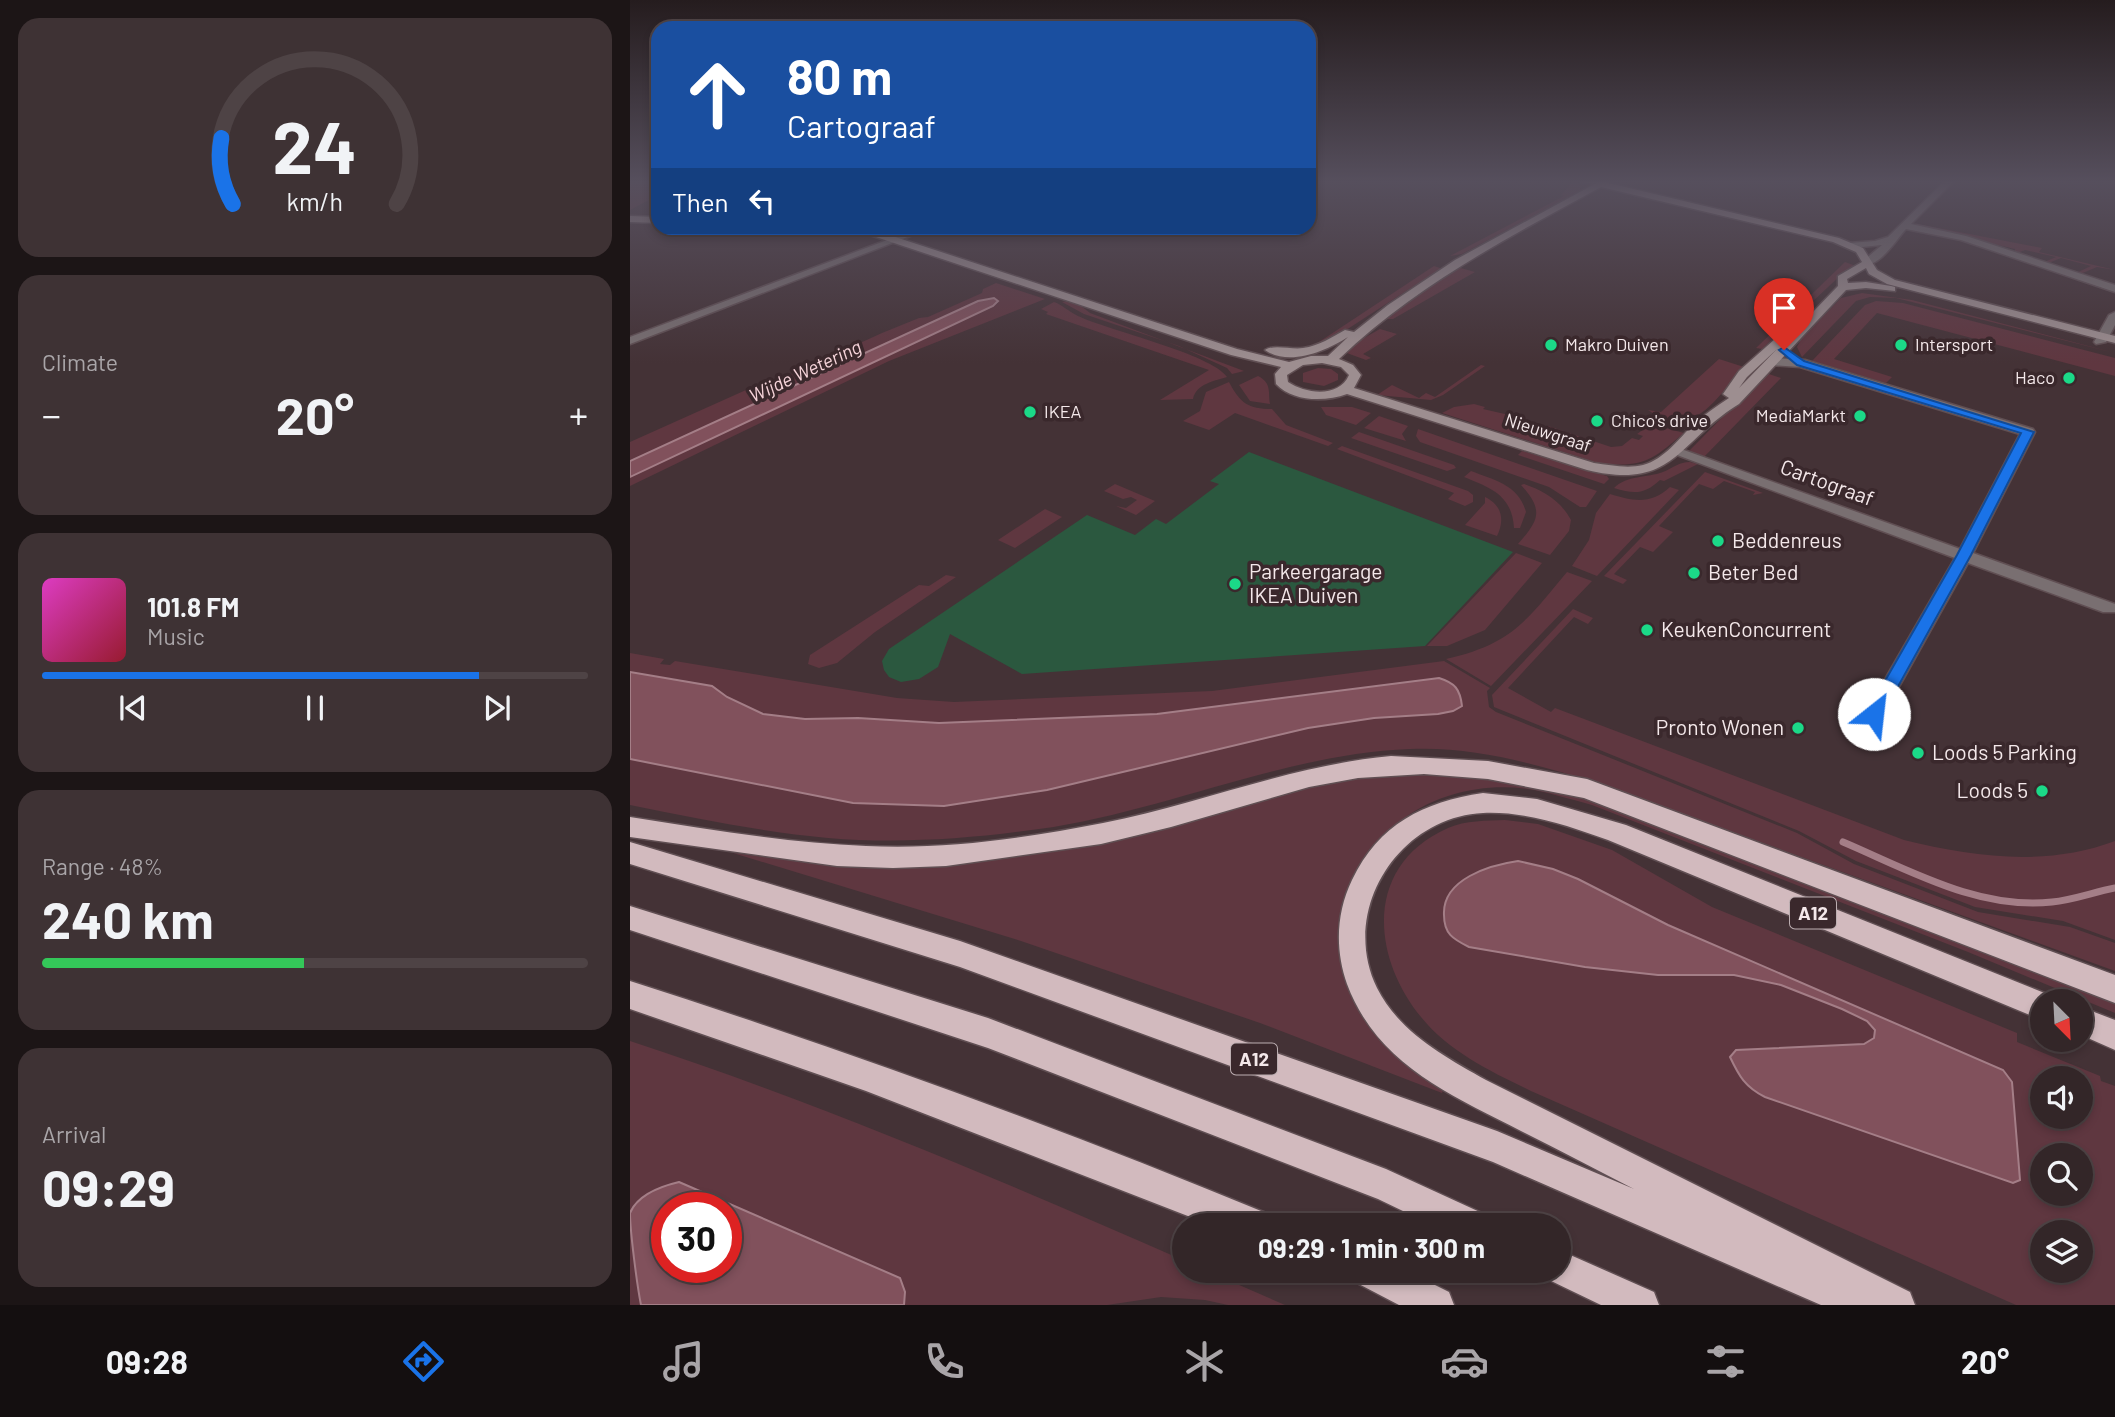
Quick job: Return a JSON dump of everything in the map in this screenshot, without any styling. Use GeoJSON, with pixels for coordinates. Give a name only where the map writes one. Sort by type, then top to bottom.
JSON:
{"type":"FeatureCollection","features":[{"type":"Feature","properties":{"kind":"highway","name":"A12"},"geometry":{"type":"LineString","coordinates":[[630,827],[786,852],[869,857],[920,856],[1002,849],[1081,837],[1171,817],[1324,774],[1386,766],[1461,765],[1518,772],[1587,789],[2115,989]]}},
{"type":"Feature","properties":{"kind":"highway","name":"A12"},"geometry":{"type":"LineString","coordinates":[[1897,1305],[1475,1091],[1435,1069],[1401,1043],[1372,1009],[1358,975],[1351,943],[1355,909],[1362,884],[1376,859],[1399,835],[1422,820],[1448,808],[1508,803],[1599,827],[2030,1001]]}},
{"type":"Feature","properties":{"kind":"highway","name":"A12"},"geometry":{"type":"LineString","coordinates":[[630,853],[960,954],[1497,1146],[1863,1305]]}},
{"type":"Feature","properties":{"kind":"highway"},"geometry":{"type":"LineString","coordinates":[[630,918],[988,1034],[1387,1186],[1444,1213]]}},
{"type":"Feature","properties":{"kind":"highway"},"geometry":{"type":"LineString","coordinates":[[630,995],[786,1047],[1010,1129],[1224,1213]]}},
{"type":"Feature","properties":{"kind":"highway"},"geometry":{"type":"LineString","coordinates":[[2093,1026],[2115,1035]]}},
{"type":"Feature","properties":{"kind":"highway"},"geometry":{"type":"LineString","coordinates":[[1571,1273],[1641,1305]]}},
{"type":"Feature","properties":{"kind":"highway"},"geometry":{"type":"LineString","coordinates":[[1393,1283],[1436,1305]]}},
{"type":"Feature","properties":{"kind":"street"},"geometry":{"type":"LineString","coordinates":[[630,341],[893,241]]}},
{"type":"Feature","properties":{"kind":"street"},"geometry":{"type":"LineString","coordinates":[[898,241],[1286,370],[1313,359],[1331,360],[1348,366],[1355,375],[1351,385],[1345,389],[1323,395],[1302,394],[1282,384],[1286,370]]}},
{"type":"Feature","properties":{"kind":"street"},"geometry":{"type":"LineString","coordinates":[[1331,360],[1386,312],[1425,284],[1496,241]]}},
{"type":"Feature","properties":{"kind":"street"},"geometry":{"type":"LineString","coordinates":[[1836,241],[1852,245],[1885,241]]}},
{"type":"Feature","properties":{"kind":"street"},"geometry":{"type":"LineString","coordinates":[[1867,263],[1882,252],[1890,241]]}},
{"type":"Feature","properties":{"kind":"street"},"geometry":{"type":"LineString","coordinates":[[1969,241],[2115,289]]}},
{"type":"Feature","properties":{"kind":"street"},"geometry":{"type":"LineString","coordinates":[[1852,245],[1864,253],[1867,263],[1877,275],[1911,289],[2115,346]]}},
{"type":"Feature","properties":{"kind":"street","name":"Nieuwgraaf"},"geometry":{"type":"LineString","coordinates":[[1722,407],[1734,401],[1843,287],[1842,278],[1867,263]]}},
{"type":"Feature","properties":{"kind":"street"},"geometry":{"type":"LineString","coordinates":[[1843,287],[1866,285],[1889,289],[2100,340],[2115,340]]}},
{"type":"Feature","properties":{"kind":"street"},"geometry":{"type":"LineString","coordinates":[[1198,341],[1256,346],[1288,354],[1307,353],[1324,348],[1386,312]]}},
{"type":"Feature","properties":{"kind":"street"},"geometry":{"type":"LineString","coordinates":[[2100,340],[2115,315]]}},
{"type":"Feature","properties":{"kind":"street","name":"Nieuwgraaf"},"geometry":{"type":"LineString","coordinates":[[1345,389],[1604,470],[1649,468],[1659,465],[1676,452],[1722,407],[1743,374],[1784,337],[1801,328]]}},
{"type":"Feature","properties":{"kind":"street"},"geometry":{"type":"LineString","coordinates":[[1784,350],[1801,363]]}},
{"type":"Feature","properties":{"kind":"street"},"geometry":{"type":"LineString","coordinates":[[1773,362],[1801,363],[2028,432],[1958,565],[1874,714]]}},
{"type":"Feature","properties":{"kind":"street","name":"Cartograaf"},"geometry":{"type":"LineString","coordinates":[[1676,452],[1958,565],[2109,608]]}},
{"type":"Feature","properties":{"kind":"shaded area"},"geometry":{"type":"Polygon","coordinates":[[[1479,241],[1487,241],[1462,254],[1450,256],[1479,241]]]}},
{"type":"Feature","properties":{"kind":"shaded area"},"geometry":{"type":"Polygon","coordinates":[[[1980,241],[2005,241],[2042,248],[2039,252],[2115,270],[2097,267],[2078,275],[2074,274],[2091,266],[2061,258],[2046,264],[2042,263],[2056,257],[2025,250],[2015,254],[2015,249],[1980,241]]]}},
{"type":"Feature","properties":{"kind":"shaded area"},"geometry":{"type":"Polygon","coordinates":[[[1845,262],[1856,266],[1843,273],[1762,349],[1756,348],[1845,262]]]}},
{"type":"Feature","properties":{"kind":"shaded area"},"geometry":{"type":"Polygon","coordinates":[[[1434,266],[1440,268],[1440,271],[1323,345],[1320,344],[1319,342],[1434,266]]]}},
{"type":"Feature","properties":{"kind":"shaded area"},"geometry":{"type":"Polygon","coordinates":[[[1457,267],[1475,272],[1393,319],[1385,319],[1457,267]]]}},
{"type":"Feature","properties":{"kind":"shaded area"},"geometry":{"type":"Polygon","coordinates":[[[996,283],[1045,299],[889,361],[630,486],[630,477],[998,303],[984,299],[978,301],[630,461],[630,442],[746,390],[752,392],[882,333],[928,317],[982,293],[983,289],[996,283]]]}},
{"type":"Feature","properties":{"kind":"shaded area"},"geometry":{"type":"Polygon","coordinates":[[[1862,293],[1912,300],[2115,353],[1896,298],[1870,297],[1856,301],[1802,357],[1797,347],[1801,339],[1841,298],[1862,293]]]}},
{"type":"Feature","properties":{"kind":"shaded area"},"geometry":{"type":"Polygon","coordinates":[[[994,298],[998,301],[993,306],[630,477],[630,461],[978,301],[994,298]]]}},
{"type":"Feature","properties":{"kind":"shaded area"},"geometry":{"type":"Polygon","coordinates":[[[1067,301],[1090,313],[1166,342],[1084,314],[1062,302],[1067,301]]]}},
{"type":"Feature","properties":{"kind":"shaded area"},"geometry":{"type":"Polygon","coordinates":[[[1876,301],[1903,303],[2115,358],[2115,376],[1877,313],[1834,359],[1892,377],[1886,383],[1812,361],[1865,305],[1876,301]]]}},
{"type":"Feature","properties":{"kind":"shaded area"},"geometry":{"type":"Polygon","coordinates":[[[1054,302],[1092,322],[1181,351],[1217,368],[1227,377],[1202,387],[1193,399],[1160,400],[1209,370],[1046,314],[1048,312],[1041,309],[1054,302]]]}},
{"type":"Feature","properties":{"kind":"shaded area"},"geometry":{"type":"Polygon","coordinates":[[[1380,329],[1397,334],[1363,354],[1371,358],[1366,360],[1344,352],[1355,343],[1380,329]]]}},
{"type":"Feature","properties":{"kind":"shaded area"},"geometry":{"type":"Polygon","coordinates":[[[1185,349],[1244,371],[1232,374],[1227,368],[1185,349]]]}},
{"type":"Feature","properties":{"kind":"shaded area"},"geometry":{"type":"Polygon","coordinates":[[[1719,359],[1744,367],[1704,411],[1679,421],[1665,419],[1648,410],[1661,412],[1719,359]]]}},
{"type":"Feature","properties":{"kind":"shaded area"},"geometry":{"type":"Polygon","coordinates":[[[1481,365],[1485,366],[1443,395],[1431,400],[1377,395],[1392,385],[1419,398],[1426,393],[1435,397],[1481,365]]]}},
{"type":"Feature","properties":{"kind":"shaded area"},"geometry":{"type":"Polygon","coordinates":[[[1318,368],[1331,369],[1338,374],[1338,380],[1324,386],[1303,382],[1303,373],[1318,368]]]}},
{"type":"Feature","properties":{"kind":"shaded area"},"geometry":{"type":"Polygon","coordinates":[[[1766,373],[1781,378],[1703,458],[1691,453],[1690,450],[1766,373]]]}},
{"type":"Feature","properties":{"kind":"shaded area"},"geometry":{"type":"Polygon","coordinates":[[[1258,376],[1267,385],[1270,404],[1250,401],[1239,385],[1258,376]]]}},
{"type":"Feature","properties":{"kind":"shaded area"},"geometry":{"type":"Polygon","coordinates":[[[1229,382],[1241,400],[1251,406],[1272,409],[1286,425],[1333,443],[1328,446],[1235,413],[1209,430],[1183,421],[1200,411],[1206,392],[1229,382]]]}},
{"type":"Feature","properties":{"kind":"shaded area"},"geometry":{"type":"Polygon","coordinates":[[[1474,404],[1485,407],[1483,409],[1518,417],[1514,423],[1543,432],[1548,426],[1611,447],[1622,446],[1632,438],[1639,440],[1643,436],[1637,434],[1651,424],[1684,433],[1645,460],[1626,464],[1598,463],[1442,413],[1454,407],[1474,404]]]}},
{"type":"Feature","properties":{"kind":"shaded area"},"geometry":{"type":"Polygon","coordinates":[[[1321,407],[1352,407],[1371,413],[1356,425],[1326,415],[1321,407]]]}},
{"type":"Feature","properties":{"kind":"shaded area"},"geometry":{"type":"Polygon","coordinates":[[[1379,416],[1408,426],[1402,434],[1406,441],[1364,428],[1379,416]]]}},
{"type":"Feature","properties":{"kind":"shaded area"},"geometry":{"type":"Polygon","coordinates":[[[1418,429],[1597,491],[1586,507],[1580,507],[1549,487],[1420,442],[1416,436],[1418,429]]]}},
{"type":"Feature","properties":{"kind":"shaded area"},"geometry":{"type":"Polygon","coordinates":[[[1359,432],[1454,465],[1456,468],[1447,471],[1351,438],[1359,432]]]}},
{"type":"Feature","properties":{"kind":"shaded area"},"geometry":{"type":"Polygon","coordinates":[[[1342,446],[1468,491],[1473,495],[1473,502],[1465,506],[1448,499],[1454,493],[1337,449],[1342,446]]]}},
{"type":"Feature","properties":{"kind":"shaded area"},"geometry":{"type":"Polygon","coordinates":[[[1522,451],[1607,476],[1609,479],[1604,484],[1518,455],[1522,451]]]}},
{"type":"Feature","properties":{"kind":"shaded area"},"geometry":{"type":"Polygon","coordinates":[[[1690,462],[1698,464],[1664,481],[1660,480],[1644,491],[1614,488],[1625,481],[1657,474],[1690,462]]]}},
{"type":"Feature","properties":{"kind":"shaded area"},"geometry":{"type":"Polygon","coordinates":[[[1471,471],[1497,481],[1518,495],[1526,512],[1520,528],[1514,528],[1509,508],[1498,494],[1464,477],[1471,471]]]}},
{"type":"Feature","properties":{"kind":"shaded area"},"geometry":{"type":"Polygon","coordinates":[[[1705,472],[1763,493],[1753,495],[1755,492],[1724,481],[1713,489],[1699,484],[1659,526],[1673,532],[1653,552],[1640,547],[1614,574],[1627,580],[1623,584],[1604,576],[1705,472]]]}},
{"type":"Feature","properties":{"kind":"shaded area"},"geometry":{"type":"Polygon","coordinates":[[[1115,484],[1155,501],[1136,515],[1116,506],[1126,508],[1137,500],[1131,497],[1123,499],[1104,491],[1115,484]]]}},
{"type":"Feature","properties":{"kind":"shaded area"},"geometry":{"type":"Polygon","coordinates":[[[1521,485],[1551,497],[1571,520],[1569,531],[1550,555],[1518,544],[1536,516],[1533,502],[1521,485]]]}},
{"type":"Feature","properties":{"kind":"shaded area"},"geometry":{"type":"Polygon","coordinates":[[[1670,487],[1679,490],[1597,576],[1572,566],[1589,540],[1596,513],[1610,494],[1642,500],[1656,497],[1670,487]]]}},
{"type":"Feature","properties":{"kind":"shaded area"},"geometry":{"type":"Polygon","coordinates":[[[1485,497],[1495,504],[1500,514],[1501,524],[1497,536],[1465,525],[1485,503],[1485,497]]]}},
{"type":"Feature","properties":{"kind":"shaded area"},"geometry":{"type":"Polygon","coordinates":[[[1045,509],[1062,517],[1015,548],[998,540],[1045,509]]]}},
{"type":"Feature","properties":{"kind":"shaded area"},"geometry":{"type":"Polygon","coordinates":[[[1516,553],[1542,563],[1485,630],[1447,646],[1427,646],[1516,553]]]}},
{"type":"Feature","properties":{"kind":"shaded area"},"geometry":{"type":"Polygon","coordinates":[[[1567,572],[1592,581],[1491,686],[1446,659],[1487,646],[1516,628],[1567,572]]]}},
{"type":"Feature","properties":{"kind":"shaded area"},"geometry":{"type":"Polygon","coordinates":[[[946,575],[956,577],[875,632],[837,663],[819,668],[808,664],[810,655],[919,585],[929,586],[946,575]]]}},
{"type":"Feature","properties":{"kind":"shaded area"},"geometry":{"type":"Polygon","coordinates":[[[1573,609],[1593,618],[1588,624],[1574,617],[1508,688],[1551,712],[1555,708],[1904,840],[1957,851],[2010,857],[2063,854],[2115,841],[2115,940],[2063,921],[1975,907],[1856,861],[1799,831],[1494,707],[1492,695],[1573,609]]]}},
{"type":"Feature","properties":{"kind":"shaded area"},"geometry":{"type":"Polygon","coordinates":[[[630,653],[664,659],[660,664],[670,665],[675,661],[897,698],[954,702],[1212,691],[1444,661],[1490,688],[1487,691],[1489,707],[1496,712],[1797,833],[1854,864],[1978,912],[2070,927],[2115,943],[2115,971],[1601,784],[1530,764],[1459,751],[1410,749],[1316,761],[1085,821],[960,838],[880,841],[828,838],[704,820],[630,805],[630,755],[682,680],[630,672],[630,653]]]}},
{"type":"Feature","properties":{"kind":"shaded area"},"geometry":{"type":"Polygon","coordinates":[[[630,672],[712,686],[727,697],[763,714],[805,719],[858,718],[939,723],[1157,714],[1439,678],[1456,688],[1462,706],[1438,714],[1374,718],[1308,728],[1047,790],[944,806],[853,803],[630,759],[630,672]]]}},
{"type":"Feature","properties":{"kind":"shaded area"},"geometry":{"type":"Polygon","coordinates":[[[1420,773],[1475,775],[1588,798],[2091,989],[2057,989],[1592,805],[1534,790],[1504,787],[1474,790],[1446,797],[1419,809],[1395,825],[1375,845],[1358,870],[1346,898],[1370,1025],[1387,1046],[1444,1088],[1442,1093],[1260,1023],[1021,941],[733,853],[781,859],[876,864],[1019,856],[1114,839],[1255,800],[1360,777],[1420,773]]]}},
{"type":"Feature","properties":{"kind":"shaded area"},"geometry":{"type":"Polygon","coordinates":[[[1505,820],[1538,824],[1612,850],[1712,907],[2017,1033],[2017,1042],[2030,1047],[2030,1052],[2041,1052],[2076,1066],[2030,1066],[2030,1129],[2093,1129],[2093,1073],[2100,1076],[2101,1081],[2115,1086],[2115,1305],[2016,1305],[1531,1091],[1458,1051],[1432,1029],[1404,993],[1392,967],[1385,940],[1384,914],[1389,888],[1401,865],[1421,844],[1448,828],[1469,822],[1505,820]]]}},
{"type":"Feature","properties":{"kind":"shaded area"},"geometry":{"type":"Polygon","coordinates":[[[1518,861],[1553,869],[1578,879],[1668,925],[2003,1070],[2012,1082],[2020,1180],[2013,1183],[1765,1097],[1748,1085],[1730,1057],[1736,1050],[1864,1044],[1874,1038],[1875,1030],[1867,1021],[1842,1009],[1781,985],[1734,975],[1658,975],[1585,967],[1469,947],[1454,938],[1444,922],[1445,903],[1451,892],[1459,883],[1482,870],[1518,861]]]}},
{"type":"Feature","properties":{"kind":"shaded area"},"geometry":{"type":"Polygon","coordinates":[[[2093,990],[2115,998],[2115,1013],[2093,1004],[2093,990]]]}},
{"type":"Feature","properties":{"kind":"shaded area"},"geometry":{"type":"Polygon","coordinates":[[[630,1041],[771,1090],[910,1144],[1172,1255],[1172,1283],[1235,1283],[1285,1305],[1228,1305],[1205,1300],[1161,1297],[1107,1305],[630,1305],[630,1041]]]}},
{"type":"Feature","properties":{"kind":"shaded area"},"geometry":{"type":"Polygon","coordinates":[[[679,1182],[702,1192],[652,1192],[679,1182]]]}},
{"type":"Feature","properties":{"kind":"shaded area"},"geometry":{"type":"Polygon","coordinates":[[[651,1193],[651,1283],[742,1283],[742,1209],[900,1278],[905,1292],[904,1305],[641,1305],[630,1213],[651,1193]]]}},
{"type":"Feature","properties":{"kind":"building","name":"Parkeergarage IKEA Duiven"},"geometry":{"type":"Polygon","coordinates":[[[1249,452],[1513,552],[1425,646],[1022,674],[950,634],[938,667],[919,679],[901,682],[889,677],[884,670],[882,661],[889,649],[1087,515],[1135,535],[1156,519],[1166,524],[1219,484],[1210,481],[1249,452]]]}},
{"type":"Feature","properties":{"kind":"waterway"},"geometry":{"type":"LineString","coordinates":[[1843,842],[1944,886],[1997,900],[2052,902],[2115,888]]}},
{"type":"Feature","properties":{"kind":"place","name":"Makro Duiven"},"geometry":{"type":"Point","coordinates":[1551,345]}},
{"type":"Feature","properties":{"kind":"place","name":"Intersport"},"geometry":{"type":"Point","coordinates":[1901,345]}},
{"type":"Feature","properties":{"kind":"place","name":"Haco"},"geometry":{"type":"Point","coordinates":[2069,378]}},
{"type":"Feature","properties":{"kind":"place","name":"IKEA"},"geometry":{"type":"Point","coordinates":[1030,412]}},
{"type":"Feature","properties":{"kind":"place","name":"MediaMarkt"},"geometry":{"type":"Point","coordinates":[1860,416]}},
{"type":"Feature","properties":{"kind":"place","name":"Chico's drive"},"geometry":{"type":"Point","coordinates":[1597,421]}},
{"type":"Feature","properties":{"kind":"place","name":"Beddenreus"},"geometry":{"type":"Point","coordinates":[1718,541]}},
{"type":"Feature","properties":{"kind":"place","name":"Beter Bed"},"geometry":{"type":"Point","coordinates":[1694,573]}},
{"type":"Feature","properties":{"kind":"place","name":"Parkeergarage IKEA Duiven"},"geometry":{"type":"Point","coordinates":[1235,584]}},
{"type":"Feature","properties":{"kind":"place","name":"KeukenConcurrent"},"geometry":{"type":"Point","coordinates":[1647,630]}},
{"type":"Feature","properties":{"kind":"place","name":"Pronto Wonen"},"geometry":{"type":"Point","coordinates":[1798,728]}},
{"type":"Feature","properties":{"kind":"place","name":"Loods 5 Parking"},"geometry":{"type":"Point","coordinates":[1918,753]}},
{"type":"Feature","properties":{"kind":"place","name":"Loods 5"},"geometry":{"type":"Point","coordinates":[2042,791]}},
{"type":"Feature","properties":{"kind":"route"},"geometry":{"type":"LineString","coordinates":[[1784,350],[1801,363],[2028,432],[1964,555],[1874,714]]}},
{"type":"Feature","properties":{"kind":"water label","name":"Wijde Wetering"},"geometry":{"type":"Point","coordinates":[805,371]}}]}
